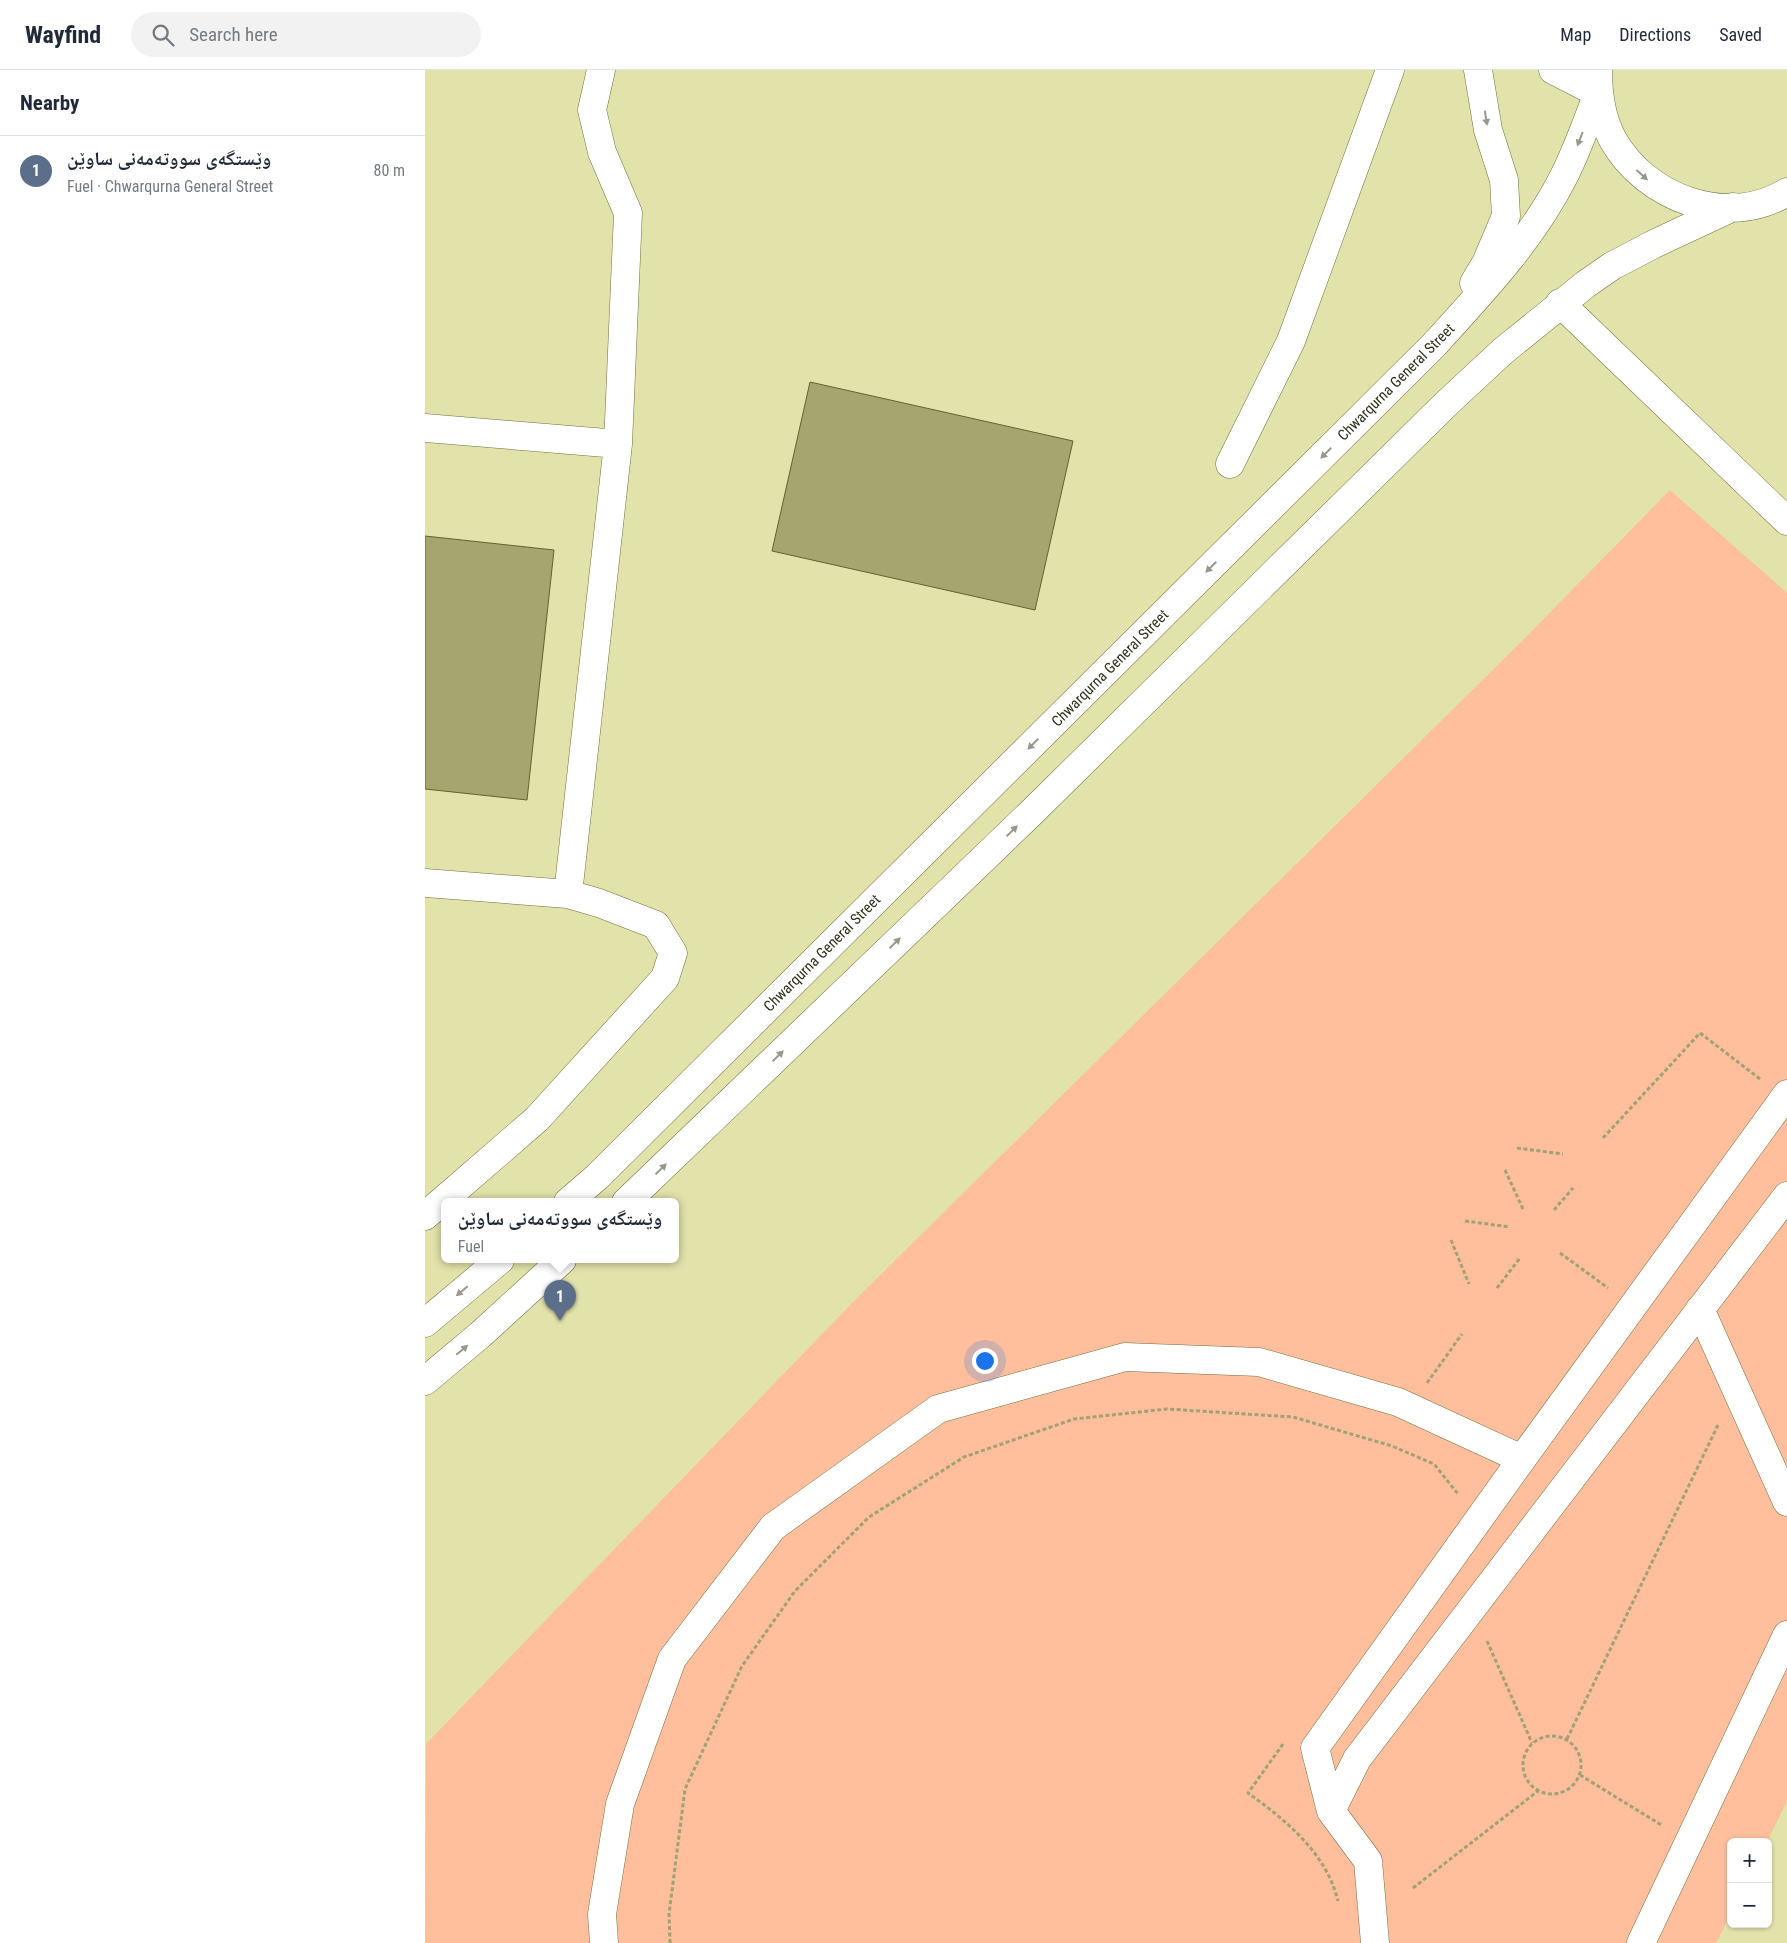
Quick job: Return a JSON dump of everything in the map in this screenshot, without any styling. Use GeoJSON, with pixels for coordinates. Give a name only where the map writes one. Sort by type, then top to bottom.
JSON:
{"type":"FeatureCollection","features":[{"type":"Feature","properties":{"kind":"main road"},"geometry":{"type":"LineString","coordinates":[[568,894],[618,444],[627,213],[602,152],[592,110],[601,70]]}},
{"type":"Feature","properties":{"kind":"main road"},"geometry":{"type":"LineString","coordinates":[[1230,464],[1291,342],[1390,70]]}},
{"type":"Feature","properties":{"kind":"main road"},"geometry":{"type":"LineString","coordinates":[[1434,345],[1487,263],[1506,216],[1504,180],[1488,130],[1479,70]]}},
{"type":"Feature","properties":{"kind":"main road"},"geometry":{"type":"LineString","coordinates":[[1553,70],[1598,82],[1603,117],[1612,139],[1626,159],[1643,177],[1663,191],[1685,200],[1708,206],[1733,207],[1758,204],[1785,193]]}},
{"type":"Feature","properties":{"kind":"main road","name":"Chwarqurna General Street"},"geometry":{"type":"LineString","coordinates":[[573,1198],[597,1177],[1434,345],[1498,274],[1545,209],[1563,179],[1598,82]]}},
{"type":"Feature","properties":{"kind":"main road"},"geometry":{"type":"LineString","coordinates":[[629,1198],[1023,820],[1446,404],[1503,351],[1560,303],[1612,266],[1684,229],[1733,207]]}},
{"type":"Feature","properties":{"kind":"main road"},"geometry":{"type":"LineString","coordinates":[[1560,303],[1787,521]]}},
{"type":"Feature","properties":{"kind":"main road"},"geometry":{"type":"LineString","coordinates":[[425,428],[618,444]]}},
{"type":"Feature","properties":{"kind":"main road"},"geometry":{"type":"LineString","coordinates":[[425,884],[568,894],[599,903],[656,925],[673,953],[665,978],[537,1119],[446,1198]]}},
{"type":"Feature","properties":{"kind":"main road"},"geometry":{"type":"LineString","coordinates":[[1375,1943],[1368,1861],[1331,1811],[1315,1748],[1786,1096]]}},
{"type":"Feature","properties":{"kind":"main road"},"geometry":{"type":"LineString","coordinates":[[1331,1811],[1357,1759],[1787,1196]]}},
{"type":"Feature","properties":{"kind":"main road"},"geometry":{"type":"LineString","coordinates":[[425,1216],[441,1202]]}},
{"type":"Feature","properties":{"kind":"main road"},"geometry":{"type":"LineString","coordinates":[[425,1323],[495,1263]]}},
{"type":"Feature","properties":{"kind":"main road"},"geometry":{"type":"LineString","coordinates":[[425,1381],[480,1335],[559,1263]]}},
{"type":"Feature","properties":{"kind":"main road"},"geometry":{"type":"LineString","coordinates":[[1701,1309],[1787,1502]]}},
{"type":"Feature","properties":{"kind":"main road"},"geometry":{"type":"LineString","coordinates":[[604,1943],[602,1914],[620,1804],[672,1660],[773,1527],[938,1409],[1125,1357],[1259,1362],[1398,1402],[1522,1459]]}},
{"type":"Feature","properties":{"kind":"main road"},"geometry":{"type":"LineString","coordinates":[[1641,1943],[1787,1635]]}},
{"type":"Feature","properties":{"kind":"path"},"geometry":{"type":"LineString","coordinates":[[1603,1138],[1700,1033],[1786,1096]]}},
{"type":"Feature","properties":{"kind":"path"},"geometry":{"type":"LineString","coordinates":[[1517,1148],[1563,1154]]}},
{"type":"Feature","properties":{"kind":"path"},"geometry":{"type":"LineString","coordinates":[[1505,1170],[1523,1209]]}},
{"type":"Feature","properties":{"kind":"path"},"geometry":{"type":"LineString","coordinates":[[1554,1210],[1573,1188]]}},
{"type":"Feature","properties":{"kind":"path"},"geometry":{"type":"LineString","coordinates":[[1465,1222],[1510,1227]]}},
{"type":"Feature","properties":{"kind":"path"},"geometry":{"type":"LineString","coordinates":[[1451,1240],[1469,1284]]}},
{"type":"Feature","properties":{"kind":"path"},"geometry":{"type":"LineString","coordinates":[[1560,1253],[1613,1292]]}},
{"type":"Feature","properties":{"kind":"path"},"geometry":{"type":"LineString","coordinates":[[1497,1288],[1521,1258]]}},
{"type":"Feature","properties":{"kind":"path"},"geometry":{"type":"LineString","coordinates":[[1410,1407],[1462,1334]]}},
{"type":"Feature","properties":{"kind":"path"},"geometry":{"type":"LineString","coordinates":[[1567,1739],[1736,1389]]}},
{"type":"Feature","properties":{"kind":"path"},"geometry":{"type":"LineString","coordinates":[[670,1943],[669,1914],[685,1790],[742,1666],[795,1591],[869,1518],[964,1457],[1074,1419],[1167,1409],[1293,1417],[1392,1446],[1433,1464],[1461,1499]]}},
{"type":"Feature","properties":{"kind":"path"},"geometry":{"type":"LineString","coordinates":[[1473,1608],[1532,1743]]}},
{"type":"Feature","properties":{"kind":"path"},"geometry":{"type":"LineString","coordinates":[[1549,1736],[1567,1739],[1580,1754],[1582,1764],[1580,1774],[1575,1783],[1568,1790],[1558,1794],[1538,1791],[1531,1785],[1523,1769],[1527,1750],[1532,1743],[1540,1738],[1549,1736]]}},
{"type":"Feature","properties":{"kind":"path"},"geometry":{"type":"LineString","coordinates":[[1580,1774],[1689,1842]]}},
{"type":"Feature","properties":{"kind":"path"},"geometry":{"type":"LineString","coordinates":[[1413,1888],[1538,1791]]}},
{"type":"Feature","properties":{"kind":"shaded area"},"geometry":{"type":"Polygon","coordinates":[[[1670,490],[1787,593],[1787,1801],[1769,1838],[1727,1838],[1727,1922],[1716,1943],[425,1943],[426,1744],[858,1297],[1523,640],[1670,490]]]}},
{"type":"Feature","properties":{"kind":"building"},"geometry":{"type":"Polygon","coordinates":[[[810,382],[1073,441],[1035,610],[772,551],[810,382]]]}},
{"type":"Feature","properties":{"kind":"building"},"geometry":{"type":"Polygon","coordinates":[[[425,536],[554,550],[527,800],[425,789],[425,536]]]}},
{"type":"Feature","properties":{"kind":"place","name":"وێستگەی سووتەمەنی ساوێن"},"geometry":{"type":"Point","coordinates":[560,1321]}}]}
